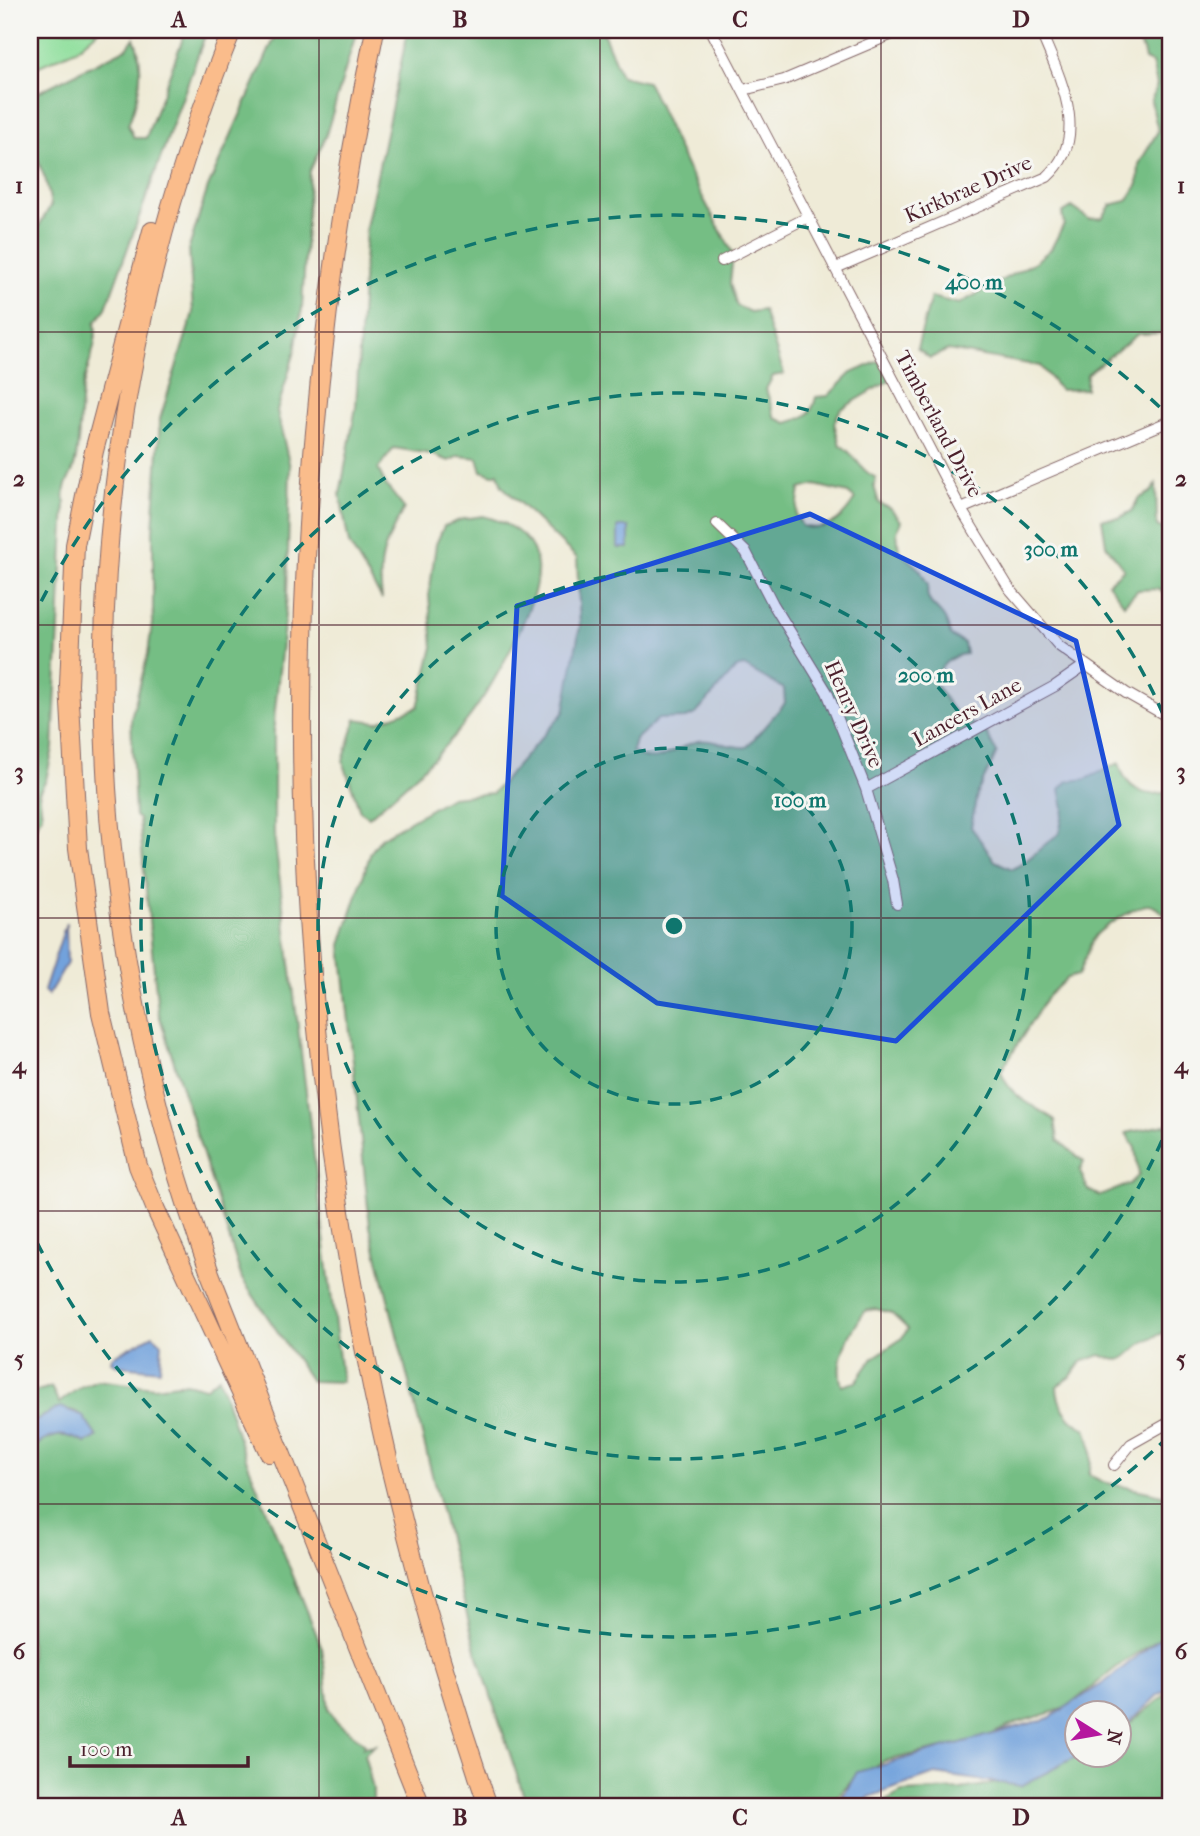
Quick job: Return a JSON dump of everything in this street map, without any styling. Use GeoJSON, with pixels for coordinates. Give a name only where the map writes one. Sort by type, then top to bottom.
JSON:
{"type":"FeatureCollection","features":[{"type":"Feature","properties":{"kind":"highway"},"geometry":{"type":"LineString","coordinates":[[232,30],[143,256],[77,530],[69,685],[79,858],[87,934],[103,1023],[143,1180],[337,1595]]}},
{"type":"Feature","properties":{"kind":"highway"},"geometry":{"type":"LineString","coordinates":[[375,30],[338,231],[309,476],[301,689],[306,902],[324,1104],[358,1326],[411,1556],[440,1659],[488,1806]]}},
{"type":"Feature","properties":{"kind":"highway"},"geometry":{"type":"LineString","coordinates":[[192,134],[163,227],[142,311],[127,385],[113,492],[104,599],[102,686],[111,858],[132,996],[170,1154],[211,1276],[421,1806]]}},
{"type":"Feature","properties":{"kind":"street"},"geometry":{"type":"LineString","coordinates":[[711,30],[743,90],[784,80],[902,30]]}},
{"type":"Feature","properties":{"kind":"street","name":"Kirkbrae Drive"},"geometry":{"type":"LineString","coordinates":[[836,268],[1047,177],[1058,167],[1069,141],[1071,115],[1040,30]]}},
{"type":"Feature","properties":{"kind":"street","name":"Timberland Drive"},"geometry":{"type":"LineString","coordinates":[[743,90],[961,509],[997,570],[1024,607],[1059,646],[1170,718]]}},
{"type":"Feature","properties":{"kind":"street"},"geometry":{"type":"LineString","coordinates":[[722,261],[808,218]]}},
{"type":"Feature","properties":{"kind":"street"},"geometry":{"type":"LineString","coordinates":[[961,509],[1170,421]]}},
{"type":"Feature","properties":{"kind":"street","name":"Henry Drive"},"geometry":{"type":"LineString","coordinates":[[717,524],[746,552],[773,604],[815,670],[866,789],[893,880],[897,904]]}},
{"type":"Feature","properties":{"kind":"street","name":"Lancers Lane"},"geometry":{"type":"LineString","coordinates":[[866,789],[1055,686],[1085,665]]}},
{"type":"Feature","properties":{"kind":"street"},"geometry":{"type":"LineString","coordinates":[[1114,1465],[1131,1444],[1170,1422]]}},
{"type":"Feature","properties":{"kind":"highlighted area"},"geometry":{"type":"Polygon","coordinates":[[[810,514],[1076,641],[1119,825],[896,1041],[657,1003],[502,896],[517,606],[810,514]]]}},
{"type":"Feature","properties":{"kind":"green space"},"geometry":{"type":"Polygon","coordinates":[[[30,30],[99,30],[76,50],[30,70],[30,30]]]}},
{"type":"Feature","properties":{"kind":"green space"},"geometry":{"type":"Polygon","coordinates":[[[186,30],[207,30],[106,308],[95,323],[95,340],[82,392],[75,463],[65,490],[53,748],[46,780],[39,792],[42,815],[32,833],[30,846],[30,234],[36,231],[51,205],[46,181],[30,141],[30,96],[127,48],[134,38],[140,60],[140,82],[128,125],[134,138],[146,138],[186,30]]]}},
{"type":"Feature","properties":{"kind":"green space"},"geometry":{"type":"Polygon","coordinates":[[[278,30],[357,30],[326,135],[310,171],[302,309],[295,351],[277,411],[290,467],[287,595],[274,720],[274,834],[342,1382],[311,1381],[242,1279],[158,1011],[139,819],[135,816],[131,718],[148,654],[153,616],[153,530],[160,419],[193,313],[189,248],[208,187],[278,30]]]}},
{"type":"Feature","properties":{"kind":"green space"},"geometry":{"type":"Polygon","coordinates":[[[408,30],[602,30],[621,76],[647,82],[686,166],[733,254],[730,284],[737,306],[750,312],[763,310],[784,374],[773,376],[766,389],[775,418],[787,423],[803,418],[810,412],[816,397],[828,396],[851,373],[879,361],[890,380],[840,410],[834,423],[840,445],[865,471],[876,478],[874,486],[879,503],[891,509],[901,521],[897,532],[899,551],[920,570],[928,585],[928,597],[945,619],[951,636],[964,643],[966,654],[946,663],[935,683],[952,709],[975,726],[982,725],[997,753],[977,793],[971,827],[995,861],[1012,869],[1025,862],[1059,834],[1064,809],[1060,789],[1068,781],[1086,779],[1119,763],[1126,779],[1137,790],[1152,794],[1170,791],[1170,921],[1163,913],[1148,905],[1130,912],[1100,931],[1091,944],[1078,975],[1067,978],[1047,997],[1001,1071],[1016,1094],[1055,1120],[1058,1140],[1084,1162],[1080,1170],[1088,1190],[1100,1196],[1130,1184],[1139,1175],[1135,1148],[1126,1133],[1170,1124],[1170,1330],[1144,1342],[1125,1358],[1116,1360],[1100,1355],[1081,1362],[1071,1376],[1057,1386],[1065,1412],[1074,1422],[1086,1429],[1091,1452],[1089,1475],[1103,1482],[1162,1495],[1170,1507],[1170,1632],[1122,1663],[1076,1700],[1064,1700],[1064,1709],[1016,1723],[979,1740],[884,1761],[851,1781],[829,1806],[527,1806],[476,1650],[370,1227],[341,945],[371,852],[381,838],[451,797],[493,793],[564,712],[580,626],[577,558],[502,486],[498,473],[492,475],[482,471],[478,458],[459,456],[449,461],[431,454],[394,448],[378,469],[386,485],[404,508],[384,551],[381,572],[382,599],[349,544],[340,494],[356,407],[366,227],[408,30]],[[815,485],[800,489],[796,515],[802,526],[819,528],[833,523],[855,499],[848,493],[815,485]],[[744,666],[736,668],[696,714],[686,718],[658,719],[635,740],[632,751],[650,759],[666,756],[698,741],[747,747],[785,703],[784,689],[744,666]],[[876,1309],[865,1311],[844,1347],[840,1366],[842,1386],[856,1382],[873,1358],[901,1339],[908,1329],[891,1313],[876,1309]]]}},
{"type":"Feature","properties":{"kind":"green space"},"geometry":{"type":"Polygon","coordinates":[[[1128,30],[1160,30],[1170,50],[1170,333],[1138,334],[1087,374],[1086,389],[1060,390],[1040,366],[948,350],[930,358],[917,348],[931,297],[959,304],[1035,262],[1051,249],[1064,224],[1062,213],[1072,207],[1089,219],[1102,218],[1111,205],[1127,201],[1138,184],[1139,164],[1158,131],[1151,101],[1157,85],[1152,63],[1145,60],[1143,50],[1128,30]]]}},
{"type":"Feature","properties":{"kind":"green space"},"geometry":{"type":"Polygon","coordinates":[[[1156,484],[1157,526],[1170,532],[1170,598],[1158,589],[1138,590],[1124,604],[1108,583],[1124,569],[1106,545],[1102,519],[1119,518],[1132,511],[1138,499],[1151,492],[1156,484]]]}},
{"type":"Feature","properties":{"kind":"green space"},"geometry":{"type":"Polygon","coordinates":[[[483,516],[508,525],[524,537],[534,550],[536,584],[531,602],[503,664],[471,714],[430,761],[369,817],[360,811],[343,761],[356,719],[377,722],[418,707],[433,647],[429,595],[436,544],[444,526],[483,516]]]}},
{"type":"Feature","properties":{"kind":"green space"},"geometry":{"type":"Polygon","coordinates":[[[219,1377],[242,1449],[322,1648],[329,1709],[335,1720],[365,1744],[363,1747],[375,1745],[364,1754],[373,1789],[373,1806],[30,1806],[30,1448],[63,1435],[86,1443],[82,1415],[75,1411],[56,1410],[30,1424],[30,1393],[51,1387],[59,1403],[80,1387],[97,1380],[154,1387],[186,1383],[205,1388],[219,1377]]]}},
{"type":"Feature","properties":{"kind":"green space"},"geometry":{"type":"Polygon","coordinates":[[[1170,1691],[1170,1806],[877,1806],[902,1792],[961,1789],[1023,1779],[1064,1762],[1064,1770],[1134,1770],[1134,1720],[1170,1691]]]}},
{"type":"Feature","properties":{"kind":"water"},"geometry":{"type":"Polygon","coordinates":[[[618,527],[629,527],[629,548],[618,548],[618,527]]]}},
{"type":"Feature","properties":{"kind":"water"},"geometry":{"type":"Polygon","coordinates":[[[66,923],[67,963],[48,995],[44,991],[66,923]]]}},
{"type":"Feature","properties":{"kind":"water"},"geometry":{"type":"Polygon","coordinates":[[[153,1335],[162,1343],[160,1370],[119,1366],[111,1362],[112,1357],[153,1335]]]}},
{"type":"Feature","properties":{"kind":"water"},"geometry":{"type":"Polygon","coordinates":[[[60,1407],[82,1415],[97,1437],[86,1443],[63,1435],[30,1448],[30,1424],[60,1407]]]}},
{"type":"Feature","properties":{"kind":"water"},"geometry":{"type":"Polygon","coordinates":[[[1170,1630],[1170,1689],[1158,1695],[1134,1718],[1134,1700],[1077,1700],[1105,1682],[1170,1630]]]}},
{"type":"Feature","properties":{"kind":"water"},"geometry":{"type":"Polygon","coordinates":[[[1064,1708],[1064,1763],[1021,1786],[935,1774],[869,1797],[864,1806],[837,1806],[857,1772],[1049,1718],[1064,1708]]]}}]}
